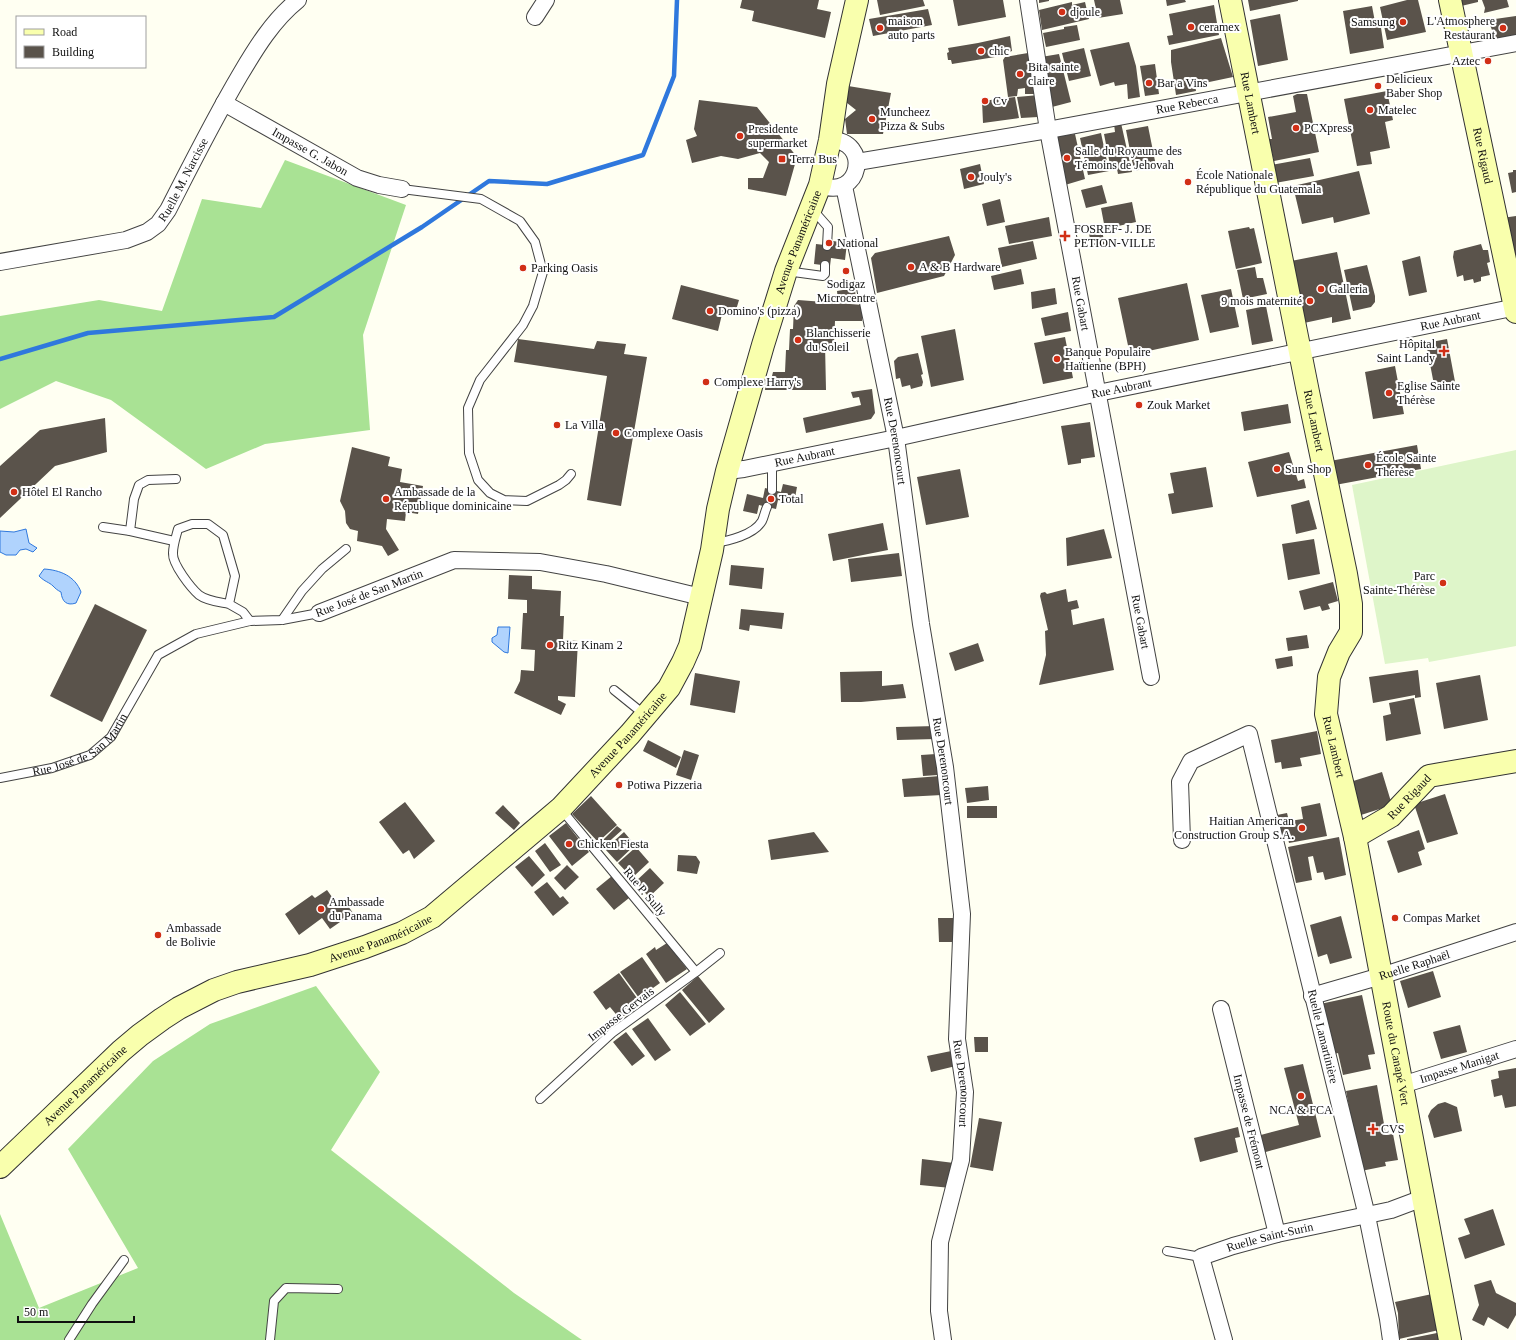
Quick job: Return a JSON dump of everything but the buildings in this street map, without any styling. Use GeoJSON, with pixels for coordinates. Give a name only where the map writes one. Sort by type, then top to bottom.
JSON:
{"type":"FeatureCollection","features":[{"type":"Feature","properties":{"kind":"street","name":"Ruelle M. Narcisse"},"geometry":{"type":"LineString","coordinates":[[0,262],[126,240],[147,232],[158,224],[168,210],[224,102],[258,45],[286,9],[298,0]]}},
{"type":"Feature","properties":{"kind":"street"},"geometry":{"type":"LineString","coordinates":[[535,17],[546,0]]}},
{"type":"Feature","properties":{"kind":"street","name":"Avenue Panaméricaine"},"geometry":{"type":"LineString","coordinates":[[0,1167],[121,1051],[140,1035],[179,1008],[214,990],[237,982],[310,965],[365,947],[402,932],[432,917],[561,808],[669,688],[690,646],[713,543],[718,509],[763,345],[786,271],[820,185],[830,140],[838,84],[857,0]]}},
{"type":"Feature","properties":{"kind":"street","name":"Rue Gabart"},"geometry":{"type":"LineString","coordinates":[[1028,0],[1048,130],[1151,677]]}},
{"type":"Feature","properties":{"kind":"street","name":"Rue Lambert"},"geometry":{"type":"LineString","coordinates":[[1230,0],[1250,93],[1351,604],[1351,632],[1339,652],[1329,677],[1326,714],[1355,837]]}},
{"type":"Feature","properties":{"kind":"street","name":"Rue Rigaud"},"geometry":{"type":"LineString","coordinates":[[1450,0],[1516,309]]}},
{"type":"Feature","properties":{"kind":"street","name":"Rue Rebecca"},"geometry":{"type":"LineString","coordinates":[[857,162],[1048,130],[1516,43]]}},
{"type":"Feature","properties":{"kind":"street","name":"Impasse G. Jabon"},"geometry":{"type":"LineString","coordinates":[[224,102],[357,178],[379,185],[402,189]]}},
{"type":"Feature","properties":{"kind":"street"},"geometry":{"type":"LineString","coordinates":[[820,185],[828,188],[844,186],[850,182],[857,170],[856,157],[850,147],[841,141],[830,140]]}},
{"type":"Feature","properties":{"kind":"street","name":"Rue Derenoncourt"},"geometry":{"type":"LineString","coordinates":[[844,186],[896,438],[921,624],[945,767],[962,914],[957,1039],[965,1092],[961,1160],[940,1242],[939,1311],[943,1340]]}},
{"type":"Feature","properties":{"kind":"street","name":"Rue Aubrant"},"geometry":{"type":"LineString","coordinates":[[728,471],[772,464],[1098,393],[1301,351],[1516,309]]}},
{"type":"Feature","properties":{"kind":"street","name":"Rue José de San Martin"},"geometry":{"type":"LineString","coordinates":[[319,614],[454,560],[540,562],[621,577],[701,597]]}},
{"type":"Feature","properties":{"kind":"street","name":"Ruelle Lamartinière"},"geometry":{"type":"LineString","coordinates":[[1182,840],[1180,782],[1191,761],[1249,734],[1367,1216],[1391,1340]]}},
{"type":"Feature","properties":{"kind":"street","name":"Rue Rigaud"},"geometry":{"type":"LineString","coordinates":[[1355,837],[1391,816],[1429,776],[1516,761]]}},
{"type":"Feature","properties":{"kind":"street","name":"Route du Canapé Vert"},"geometry":{"type":"LineString","coordinates":[[1355,837],[1450,1340]]}},
{"type":"Feature","properties":{"kind":"street","name":"Ruelle Raphaël"},"geometry":{"type":"LineString","coordinates":[[1312,996],[1381,976],[1516,932]]}},
{"type":"Feature","properties":{"kind":"street","name":"Impasse de Frémont"},"geometry":{"type":"LineString","coordinates":[[1221,1009],[1277,1234]]}},
{"type":"Feature","properties":{"kind":"street","name":"Impasse Manigat"},"geometry":{"type":"LineString","coordinates":[[1402,1085],[1516,1050]]}},
{"type":"Feature","properties":{"kind":"street","name":"Ruelle Saint-Surin"},"geometry":{"type":"LineString","coordinates":[[1202,1257],[1233,1246],[1277,1234],[1391,1210],[1423,1198]]}},
{"type":"Feature","properties":{"kind":"street"},"geometry":{"type":"LineString","coordinates":[[1202,1257],[1224,1340]]}},
{"type":"Feature","properties":{"kind":"lane"},"geometry":{"type":"LineString","coordinates":[[402,189],[481,199],[520,221],[535,242],[542,272],[533,306],[522,325],[480,380],[468,408],[469,453],[478,480],[490,492],[504,500],[527,501],[559,485],[571,474]]}},
{"type":"Feature","properties":{"kind":"lane"},"geometry":{"type":"LineString","coordinates":[[811,208],[828,227],[827,246]]}},
{"type":"Feature","properties":{"kind":"lane"},"geometry":{"type":"LineString","coordinates":[[786,271],[823,276],[825,274],[826,265]]}},
{"type":"Feature","properties":{"kind":"lane"},"geometry":{"type":"LineString","coordinates":[[772,464],[772,490]]}},
{"type":"Feature","properties":{"kind":"lane"},"geometry":{"type":"LineString","coordinates":[[130,531],[134,499],[139,485],[148,480],[176,479]]}},
{"type":"Feature","properties":{"kind":"lane"},"geometry":{"type":"LineString","coordinates":[[713,543],[736,538],[751,531],[761,523],[767,507]]}},
{"type":"Feature","properties":{"kind":"lane"},"geometry":{"type":"LineString","coordinates":[[229,604],[235,576],[224,535],[208,524],[192,524],[178,529],[172,555],[179,570],[200,595],[214,601],[229,604],[243,612],[250,621]]}},
{"type":"Feature","properties":{"kind":"lane"},"geometry":{"type":"LineString","coordinates":[[103,527],[130,531],[174,541]]}},
{"type":"Feature","properties":{"kind":"lane"},"geometry":{"type":"LineString","coordinates":[[282,620],[302,590],[322,569],[346,549]]}},
{"type":"Feature","properties":{"kind":"lane","name":"Rue José de San Martin"},"geometry":{"type":"LineString","coordinates":[[0,778],[52,768],[90,755],[111,738],[158,655],[196,634],[250,621],[282,620],[319,614]]}},
{"type":"Feature","properties":{"kind":"lane"},"geometry":{"type":"LineString","coordinates":[[614,690],[646,715]]}},
{"type":"Feature","properties":{"kind":"lane","name":"Rue P. Sully"},"geometry":{"type":"LineString","coordinates":[[561,808],[696,972]]}},
{"type":"Feature","properties":{"kind":"lane","name":"Impasse Gervais"},"geometry":{"type":"LineString","coordinates":[[540,1099],[612,1033],[720,953]]}},
{"type":"Feature","properties":{"kind":"lane"},"geometry":{"type":"LineString","coordinates":[[1167,1251],[1202,1257]]}},
{"type":"Feature","properties":{"kind":"lane"},"geometry":{"type":"LineString","coordinates":[[69,1340],[92,1304],[124,1260]]}},
{"type":"Feature","properties":{"kind":"lane"},"geometry":{"type":"LineString","coordinates":[[270,1340],[274,1301],[286,1288],[338,1289]]}},
{"type":"Feature","properties":{"kind":"green space"},"geometry":{"type":"Polygon","coordinates":[[[285,160],[406,205],[363,335],[370,430],[265,444],[206,469],[111,400],[56,381],[0,409],[0,316],[99,300],[162,311],[202,199],[261,208],[285,160]]]}},
{"type":"Feature","properties":{"kind":"green space","name":"Parc Sainte-Thérèse"},"geometry":{"type":"Polygon","coordinates":[[[1516,450],[1516,646],[1429,662],[1428,658],[1385,664],[1352,485],[1516,450]]]}},
{"type":"Feature","properties":{"kind":"green space"},"geometry":{"type":"Polygon","coordinates":[[[316,986],[380,1072],[331,1150],[514,1293],[582,1340],[0,1340],[0,1214],[39,1308],[138,1268],[68,1149],[153,1061],[210,1024],[316,986]]]}},
{"type":"Feature","properties":{"kind":"water"},"geometry":{"type":"Polygon","coordinates":[[[26,529],[29,543],[37,548],[33,552],[26,549],[20,550],[16,555],[6,555],[0,552],[0,531],[14,532],[26,529]]]}},
{"type":"Feature","properties":{"kind":"water"},"geometry":{"type":"Polygon","coordinates":[[[44,569],[61,572],[75,582],[81,592],[76,603],[70,604],[64,601],[61,592],[39,576],[44,569]]]}},
{"type":"Feature","properties":{"kind":"water"},"geometry":{"type":"Polygon","coordinates":[[[498,627],[510,627],[508,653],[504,652],[492,642],[492,638],[497,635],[498,627]]]}},
{"type":"Feature","properties":{"kind":"waterway"},"geometry":{"type":"LineString","coordinates":[[0,359],[88,333],[274,317],[422,227],[489,181],[547,184],[643,155],[674,76],[677,0]]}},
{"type":"Feature","properties":{"kind":"place","name":"djoule"},"geometry":{"type":"Point","coordinates":[1062,12]}},
{"type":"Feature","properties":{"kind":"place","name":"Samsung"},"geometry":{"type":"Point","coordinates":[1403,22]}},
{"type":"Feature","properties":{"kind":"place","name":"ceramex"},"geometry":{"type":"Point","coordinates":[1191,27]}},
{"type":"Feature","properties":{"kind":"place","name":"maison auto parts"},"geometry":{"type":"Point","coordinates":[880,28]}},
{"type":"Feature","properties":{"kind":"place","name":"L'Atmosphere Restaurant"},"geometry":{"type":"Point","coordinates":[1503,28]}},
{"type":"Feature","properties":{"kind":"place","name":"chic"},"geometry":{"type":"Point","coordinates":[981,51]}},
{"type":"Feature","properties":{"kind":"place","name":"Aztec"},"geometry":{"type":"Point","coordinates":[1488,61]}},
{"type":"Feature","properties":{"kind":"place","name":"Bita sainte claire"},"geometry":{"type":"Point","coordinates":[1020,74]}},
{"type":"Feature","properties":{"kind":"place","name":"Bar a Vins"},"geometry":{"type":"Point","coordinates":[1149,83]}},
{"type":"Feature","properties":{"kind":"place","name":"Delicieux Baber Shop"},"geometry":{"type":"Point","coordinates":[1378,86]}},
{"type":"Feature","properties":{"kind":"place","name":"Cv"},"geometry":{"type":"Point","coordinates":[985,101]}},
{"type":"Feature","properties":{"kind":"place","name":"Matelec"},"geometry":{"type":"Point","coordinates":[1370,110]}},
{"type":"Feature","properties":{"kind":"place","name":"Muncheez Pizza & Subs"},"geometry":{"type":"Point","coordinates":[872,119]}},
{"type":"Feature","properties":{"kind":"place","name":"PCXpress"},"geometry":{"type":"Point","coordinates":[1296,128]}},
{"type":"Feature","properties":{"kind":"place","name":"Presidente supermarket"},"geometry":{"type":"Point","coordinates":[740,136]}},
{"type":"Feature","properties":{"kind":"place","name":"Salle du Royaume des Témoins de Jehovah"},"geometry":{"type":"Point","coordinates":[1067,158]}},
{"type":"Feature","properties":{"kind":"place","name":"Terra Bus"},"geometry":{"type":"Point","coordinates":[782,159]}},
{"type":"Feature","properties":{"kind":"place","name":"Jouly's"},"geometry":{"type":"Point","coordinates":[971,177]}},
{"type":"Feature","properties":{"kind":"place","name":"École Nationale République du Guatemala"},"geometry":{"type":"Point","coordinates":[1188,182]}},
{"type":"Feature","properties":{"kind":"place","name":"FOSREF- J. DE PETION-VILLE"},"geometry":{"type":"Point","coordinates":[1065,236]}},
{"type":"Feature","properties":{"kind":"place","name":"National"},"geometry":{"type":"Point","coordinates":[829,243]}},
{"type":"Feature","properties":{"kind":"place","name":"A & B Hardware"},"geometry":{"type":"Point","coordinates":[911,267]}},
{"type":"Feature","properties":{"kind":"place","name":"Parking Oasis"},"geometry":{"type":"Point","coordinates":[523,268]}},
{"type":"Feature","properties":{"kind":"place","name":"Sodigaz Microcentre"},"geometry":{"type":"Point","coordinates":[846,271]}},
{"type":"Feature","properties":{"kind":"place","name":"Galleria"},"geometry":{"type":"Point","coordinates":[1321,289]}},
{"type":"Feature","properties":{"kind":"place","name":"9 mois maternité"},"geometry":{"type":"Point","coordinates":[1310,301]}},
{"type":"Feature","properties":{"kind":"place","name":"Domino's (pizza)"},"geometry":{"type":"Point","coordinates":[710,311]}},
{"type":"Feature","properties":{"kind":"place","name":"Blanchisserie du Soleil"},"geometry":{"type":"Point","coordinates":[798,340]}},
{"type":"Feature","properties":{"kind":"place","name":"Hôpital Saint Landy"},"geometry":{"type":"Point","coordinates":[1444,351]}},
{"type":"Feature","properties":{"kind":"place","name":"Banque Populaire Haïtienne (BPH)"},"geometry":{"type":"Point","coordinates":[1057,359]}},
{"type":"Feature","properties":{"kind":"place","name":"Complexe Harry's"},"geometry":{"type":"Point","coordinates":[706,382]}},
{"type":"Feature","properties":{"kind":"place","name":"Eglise Sainte Thérèse"},"geometry":{"type":"Point","coordinates":[1389,393]}},
{"type":"Feature","properties":{"kind":"place","name":"Zouk Market"},"geometry":{"type":"Point","coordinates":[1139,405]}},
{"type":"Feature","properties":{"kind":"place","name":"La Villa"},"geometry":{"type":"Point","coordinates":[557,425]}},
{"type":"Feature","properties":{"kind":"place","name":"Complexe Oasis"},"geometry":{"type":"Point","coordinates":[616,433]}},
{"type":"Feature","properties":{"kind":"place","name":"École Sainte Thérèse"},"geometry":{"type":"Point","coordinates":[1368,465]}},
{"type":"Feature","properties":{"kind":"place","name":"Sun Shop"},"geometry":{"type":"Point","coordinates":[1277,469]}},
{"type":"Feature","properties":{"kind":"place","name":"Hôtel El Rancho"},"geometry":{"type":"Point","coordinates":[14,492]}},
{"type":"Feature","properties":{"kind":"place","name":"Ambassade de la République dominicaine"},"geometry":{"type":"Point","coordinates":[386,499]}},
{"type":"Feature","properties":{"kind":"place","name":"Total"},"geometry":{"type":"Point","coordinates":[771,499]}},
{"type":"Feature","properties":{"kind":"place","name":"Parc Sainte-Thérèse"},"geometry":{"type":"Point","coordinates":[1443,583]}},
{"type":"Feature","properties":{"kind":"place","name":"Ritz Kinam 2"},"geometry":{"type":"Point","coordinates":[550,645]}},
{"type":"Feature","properties":{"kind":"place","name":"Potiwa Pizzeria"},"geometry":{"type":"Point","coordinates":[619,785]}},
{"type":"Feature","properties":{"kind":"place","name":"Haitian American Construction Group S.A."},"geometry":{"type":"Point","coordinates":[1302,828]}},
{"type":"Feature","properties":{"kind":"place","name":"Chicken Fiesta"},"geometry":{"type":"Point","coordinates":[569,844]}},
{"type":"Feature","properties":{"kind":"place","name":"Ambassade du Panama"},"geometry":{"type":"Point","coordinates":[321,909]}},
{"type":"Feature","properties":{"kind":"place","name":"Compas Market"},"geometry":{"type":"Point","coordinates":[1395,918]}},
{"type":"Feature","properties":{"kind":"place","name":"Ambassade de Bolivie"},"geometry":{"type":"Point","coordinates":[158,935]}},
{"type":"Feature","properties":{"kind":"place","name":"NCA & FCA"},"geometry":{"type":"Point","coordinates":[1301,1096]}},
{"type":"Feature","properties":{"kind":"place","name":"CVS"},"geometry":{"type":"Point","coordinates":[1373,1129]}}]}
